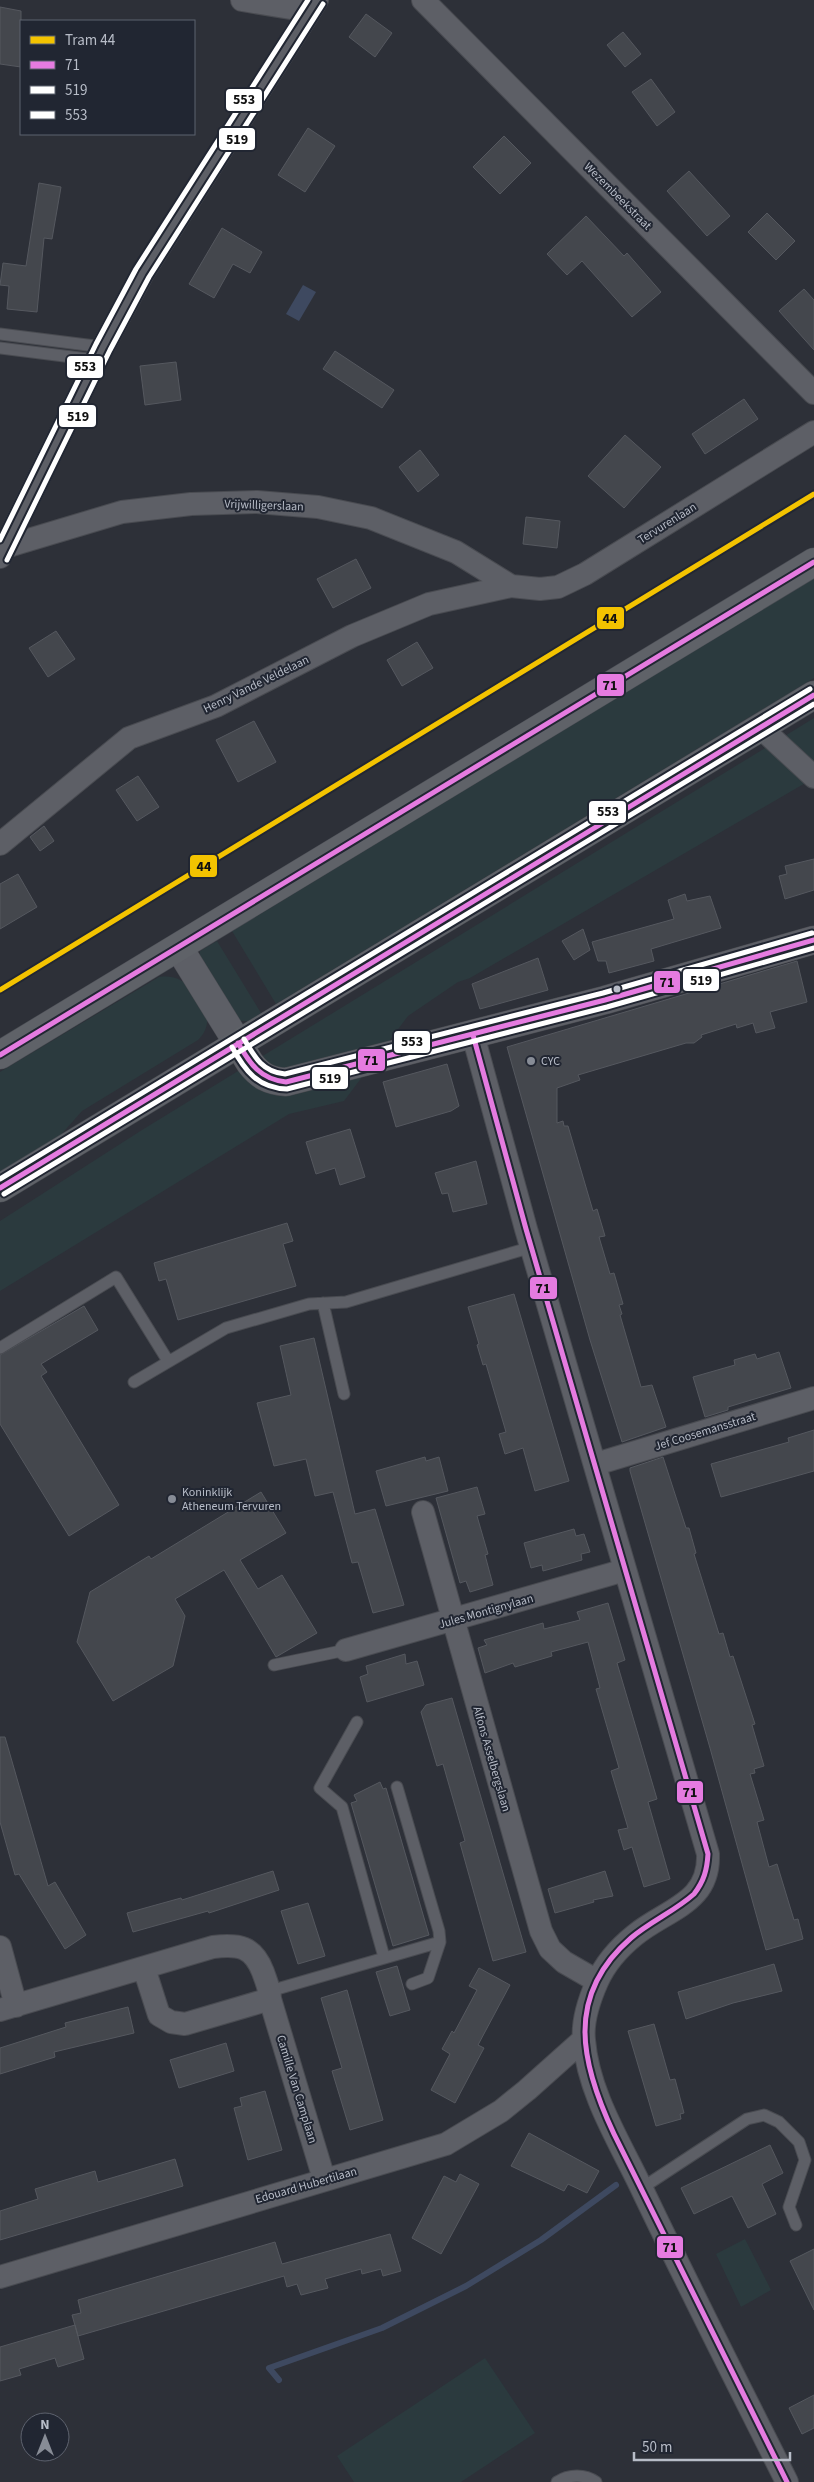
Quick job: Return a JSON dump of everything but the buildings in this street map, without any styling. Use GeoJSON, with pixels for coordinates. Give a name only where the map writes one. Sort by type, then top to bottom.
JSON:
{"type":"FeatureCollection","features":[{"type":"Feature","properties":{"kind":"main road"},"geometry":{"type":"LineString","coordinates":[[0,1055],[814,562]]}},
{"type":"Feature","properties":{"kind":"main road"},"geometry":{"type":"LineString","coordinates":[[0,1188],[814,695]]}},
{"type":"Feature","properties":{"kind":"street"},"geometry":{"type":"LineString","coordinates":[[3,547],[100,354],[143,274],[313,6],[242,0]]}},
{"type":"Feature","properties":{"kind":"street","name":"Wezembeekstraat"},"geometry":{"type":"LineString","coordinates":[[423,0],[814,393]]}},
{"type":"Feature","properties":{"kind":"street","name":"Tervurenlaan"},"geometry":{"type":"LineString","coordinates":[[511,586],[540,589],[558,587],[585,574],[814,432]]}},
{"type":"Feature","properties":{"kind":"street","name":"Vrijwilligerslaan"},"geometry":{"type":"LineString","coordinates":[[3,547],[122,512],[191,504],[257,502],[318,507],[371,518],[456,552],[511,586]]}},
{"type":"Feature","properties":{"kind":"street","name":"Henry Vande Veldelaan"},"geometry":{"type":"LineString","coordinates":[[0,844],[129,738],[216,706],[352,636],[428,604],[511,586]]}},
{"type":"Feature","properties":{"kind":"street"},"geometry":{"type":"LineString","coordinates":[[760,727],[814,777]]}},
{"type":"Feature","properties":{"kind":"street"},"geometry":{"type":"LineString","coordinates":[[179,948],[250,1063],[263,1077],[273,1082],[286,1082],[474,1035],[814,940]]}},
{"type":"Feature","properties":{"kind":"street"},"geometry":{"type":"LineString","coordinates":[[474,1035],[532,1247],[708,1854],[709,1870],[705,1882],[694,1896],[636,1934],[614,1955],[598,1981],[587,2014],[584,2039],[589,2071],[601,2104],[787,2482]]}},
{"type":"Feature","properties":{"kind":"street","name":"Jef Coosemansstraat"},"geometry":{"type":"LineString","coordinates":[[596,1464],[814,1398]]}},
{"type":"Feature","properties":{"kind":"street","name":"Alfons Asselbergslaan"},"geometry":{"type":"LineString","coordinates":[[423,1512],[541,1931],[550,1949],[564,1962],[598,1981]]}},
{"type":"Feature","properties":{"kind":"street","name":"Jules Montignylaan"},"geometry":{"type":"LineString","coordinates":[[346,1650],[453,1621],[625,1570]]}},
{"type":"Feature","properties":{"kind":"street","name":"Camille Van Camplaan"},"geometry":{"type":"LineString","coordinates":[[8,2008],[213,1947],[232,1945],[245,1949],[258,1958],[324,2179]]}},
{"type":"Feature","properties":{"kind":"street"},"geometry":{"type":"LineString","coordinates":[[0,1947],[8,2008]]}},
{"type":"Feature","properties":{"kind":"street"},"geometry":{"type":"LineString","coordinates":[[144,1968],[159,2015],[171,2022],[184,2024],[270,1995]]}},
{"type":"Feature","properties":{"kind":"street","name":"Edouard Hubertilaan"},"geometry":{"type":"LineString","coordinates":[[0,2278],[324,2179],[446,2144],[501,2111],[584,2039]]}},
{"type":"Feature","properties":{"kind":"lane"},"geometry":{"type":"LineString","coordinates":[[0,334],[100,354]]}},
{"type":"Feature","properties":{"kind":"lane"},"geometry":{"type":"LineString","coordinates":[[0,348],[100,354]]}},
{"type":"Feature","properties":{"kind":"lane"},"geometry":{"type":"LineString","coordinates":[[134,1382],[226,1328],[309,1304],[346,1302],[532,1247]]}},
{"type":"Feature","properties":{"kind":"lane"},"geometry":{"type":"LineString","coordinates":[[0,1348],[116,1277],[168,1361]]}},
{"type":"Feature","properties":{"kind":"lane"},"geometry":{"type":"LineString","coordinates":[[323,1303],[344,1394]]}},
{"type":"Feature","properties":{"kind":"lane"},"geometry":{"type":"LineString","coordinates":[[274,1665],[346,1650]]}},
{"type":"Feature","properties":{"kind":"lane"},"geometry":{"type":"LineString","coordinates":[[357,1722],[320,1788],[342,1807],[384,1957]]}},
{"type":"Feature","properties":{"kind":"lane"},"geometry":{"type":"LineString","coordinates":[[397,1787],[440,1942],[428,1978],[412,1984]]}},
{"type":"Feature","properties":{"kind":"lane"},"geometry":{"type":"LineString","coordinates":[[270,1995],[384,1957],[440,1942]]}},
{"type":"Feature","properties":{"kind":"lane"},"geometry":{"type":"LineString","coordinates":[[642,2188],[748,2119],[764,2115],[779,2122],[799,2142],[804,2160],[789,2207],[796,2225]]}},
{"type":"Feature","properties":{"kind":"lane"},"geometry":{"type":"LineString","coordinates":[[558,2482],[575,2476],[591,2478],[596,2482]]}},
{"type":"Feature","properties":{"kind":"shaded area"},"geometry":{"type":"Polygon","coordinates":[[[814,578],[814,678],[276,1004],[232,931],[814,578]]]}},
{"type":"Feature","properties":{"kind":"shaded area"},"geometry":{"type":"Polygon","coordinates":[[[814,718],[814,778],[470,978],[458,982],[408,1016],[344,1101],[289,1114],[0,1291],[0,1221],[142,1130],[814,718]]]}},
{"type":"Feature","properties":{"kind":"shaded area"},"geometry":{"type":"Polygon","coordinates":[[[217,941],[261,1013],[249,1021],[238,1021],[200,958],[200,951],[217,941]]]}},
{"type":"Feature","properties":{"kind":"shaded area"},"geometry":{"type":"Polygon","coordinates":[[[159,977],[177,978],[184,982],[194,993],[207,1015],[204,1032],[198,1040],[82,1111],[59,1137],[0,1173],[0,1072],[159,977]]]}},
{"type":"Feature","properties":{"kind":"shaded area"},"geometry":{"type":"Polygon","coordinates":[[[745,2239],[771,2290],[741,2307],[716,2254],[745,2239]]]}},
{"type":"Feature","properties":{"kind":"shaded area"},"geometry":{"type":"Polygon","coordinates":[[[485,2358],[535,2433],[461,2482],[354,2482],[337,2456],[485,2358]]]}},
{"type":"Feature","properties":{"kind":"water"},"geometry":{"type":"Polygon","coordinates":[[[303,285],[316,292],[299,321],[286,314],[303,285]]]}},
{"type":"Feature","properties":{"kind":"waterway"},"geometry":{"type":"LineString","coordinates":[[279,2380],[269,2368],[382,2328],[466,2286],[541,2240],[616,2185]]}},
{"type":"Feature","properties":{"kind":"tram line","name":"44"},"geometry":{"type":"LineString","coordinates":[[0,990],[814,494]]}},
{"type":"Feature","properties":{"kind":"transit line","name":"553"},"geometry":{"type":"LineString","coordinates":[[0,540],[96,344],[136,269],[308,0]]}},
{"type":"Feature","properties":{"kind":"transit line","name":"519"},"geometry":{"type":"LineString","coordinates":[[7,560],[110,350],[149,277],[323,4]]}},
{"type":"Feature","properties":{"kind":"transit line","name":"71"},"geometry":{"type":"LineString","coordinates":[[0,1055],[814,562]]}},
{"type":"Feature","properties":{"kind":"transit line","name":"553"},"geometry":{"type":"LineString","coordinates":[[0,1179],[810,689]]}},
{"type":"Feature","properties":{"kind":"transit line","name":"71"},"geometry":{"type":"LineString","coordinates":[[0,1188],[814,695]]}},
{"type":"Feature","properties":{"kind":"transit line","name":"519"},"geometry":{"type":"LineString","coordinates":[[4,1194],[814,704]]}},
{"type":"Feature","properties":{"kind":"transit line","name":"553"},"geometry":{"type":"LineString","coordinates":[[244,1039],[260,1063],[277,1073],[285,1074],[603,993],[812,933]]}},
{"type":"Feature","properties":{"kind":"transit line","name":"71"},"geometry":{"type":"LineString","coordinates":[[238,1043],[247,1058],[263,1074],[269,1078],[286,1082],[605,1000],[814,940]]}},
{"type":"Feature","properties":{"kind":"transit line","name":"519"},"geometry":{"type":"LineString","coordinates":[[232,1047],[247,1071],[260,1082],[277,1088],[287,1089],[607,1007],[814,948]]}},
{"type":"Feature","properties":{"kind":"transit line","name":"71"},"geometry":{"type":"LineString","coordinates":[[473,1035],[526,1229],[708,1854],[704,1875],[694,1894],[631,1938],[610,1960],[595,1983],[587,2007],[585,2032],[587,2057],[593,2082],[614,2134],[787,2482]]}},
{"type":"Feature","properties":{"kind":"place","name":"CYC"},"geometry":{"type":"Point","coordinates":[531,1061]}},
{"type":"Feature","properties":{"kind":"place","name":"Koninklijk Atheneum Tervuren"},"geometry":{"type":"Point","coordinates":[172,1499]}}]}
